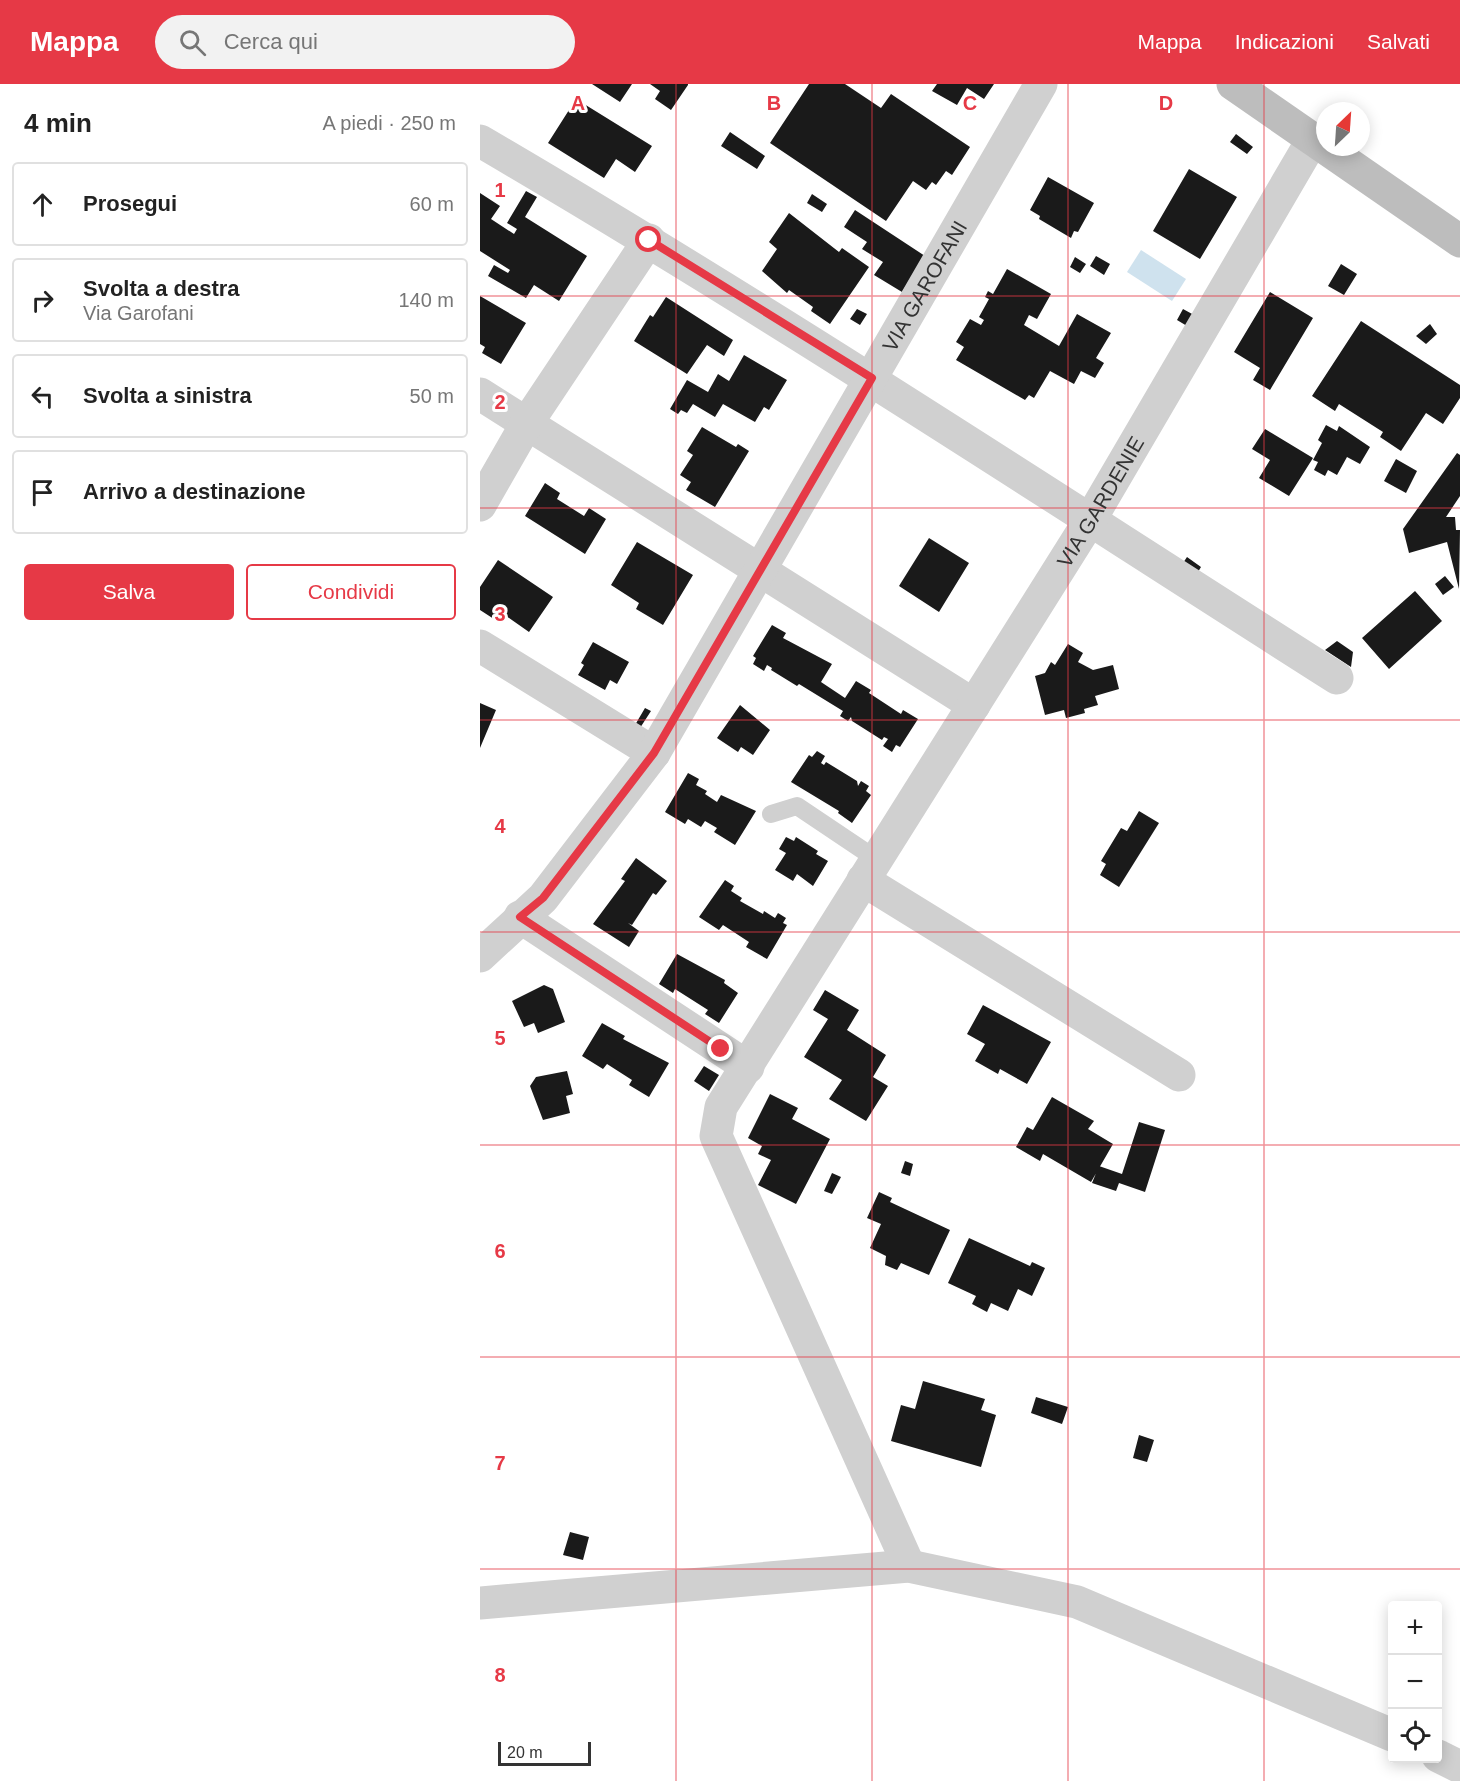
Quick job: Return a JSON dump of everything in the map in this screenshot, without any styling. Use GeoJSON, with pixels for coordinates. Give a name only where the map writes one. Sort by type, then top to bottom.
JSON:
{"type":"FeatureCollection","features":[{"type":"Feature","properties":{"kind":"street","name":"VIA GAROFANI"},"geometry":{"type":"LineString","coordinates":[[480,956],[543,898],[654,753],[1041,84]]}},
{"type":"Feature","properties":{"kind":"street"},"geometry":{"type":"LineString","coordinates":[[1233,84],[1460,241]]}},
{"type":"Feature","properties":{"kind":"street","name":"VIA GARDENIE"},"geometry":{"type":"LineString","coordinates":[[909,1566],[716,1136],[721,1107],[1089,520],[1313,140]]}},
{"type":"Feature","properties":{"kind":"street"},"geometry":{"type":"LineString","coordinates":[[480,141],[649,240],[872,378],[1337,678]]}},
{"type":"Feature","properties":{"kind":"street"},"geometry":{"type":"LineString","coordinates":[[480,505],[527,423],[649,240]]}},
{"type":"Feature","properties":{"kind":"street"},"geometry":{"type":"LineString","coordinates":[[480,394],[974,705]]}},
{"type":"Feature","properties":{"kind":"street"},"geometry":{"type":"LineString","coordinates":[[480,646],[654,753]]}},
{"type":"Feature","properties":{"kind":"street"},"geometry":{"type":"LineString","coordinates":[[870,870],[1179,1075]]}},
{"type":"Feature","properties":{"kind":"street"},"geometry":{"type":"LineString","coordinates":[[520,917],[748,1067]]}},
{"type":"Feature","properties":{"kind":"street"},"geometry":{"type":"LineString","coordinates":[[480,1603],[909,1566],[1077,1602],[1388,1734]]}},
{"type":"Feature","properties":{"kind":"street"},"geometry":{"type":"LineString","coordinates":[[1442,1758],[1460,1767]]}},
{"type":"Feature","properties":{"kind":"lane"},"geometry":{"type":"LineString","coordinates":[[771,814],[797,806],[870,870]]}},
{"type":"Feature","properties":{"kind":"water"},"geometry":{"type":"Polygon","coordinates":[[[1141,250],[1186,279],[1172,301],[1127,272],[1141,250]]]}},
{"type":"Feature","properties":{"kind":"building"},"geometry":{"type":"Polygon","coordinates":[[[592,84],[632,84],[620,102],[592,84]]]}},
{"type":"Feature","properties":{"kind":"building"},"geometry":{"type":"Polygon","coordinates":[[[650,84],[688,85],[671,110],[655,99],[660,91],[650,84]]]}},
{"type":"Feature","properties":{"kind":"building"},"geometry":{"type":"Polygon","coordinates":[[[809,84],[845,84],[881,108],[891,94],[970,147],[952,175],[946,171],[936,185],[932,182],[926,190],[913,181],[886,221],[770,143],[809,84]]]}},
{"type":"Feature","properties":{"kind":"building"},"geometry":{"type":"Polygon","coordinates":[[[937,84],[994,84],[984,99],[967,88],[957,105],[932,91],[937,84]]]}},
{"type":"Feature","properties":{"kind":"building"},"geometry":{"type":"Polygon","coordinates":[[[576,99],[652,146],[635,172],[616,159],[604,178],[548,143],[576,99]]]}},
{"type":"Feature","properties":{"kind":"building"},"geometry":{"type":"Polygon","coordinates":[[[730,132],[765,156],[757,169],[721,146],[730,132]]]}},
{"type":"Feature","properties":{"kind":"building"},"geometry":{"type":"Polygon","coordinates":[[[1236,134],[1253,147],[1247,154],[1230,142],[1236,134]]]}},
{"type":"Feature","properties":{"kind":"building"},"geometry":{"type":"Polygon","coordinates":[[[1189,169],[1237,197],[1200,259],[1153,231],[1189,169]]]}},
{"type":"Feature","properties":{"kind":"building"},"geometry":{"type":"Polygon","coordinates":[[[1048,177],[1094,203],[1078,232],[1074,231],[1071,238],[1039,219],[1040,216],[1030,210],[1048,177]]]}},
{"type":"Feature","properties":{"kind":"building"},"geometry":{"type":"Polygon","coordinates":[[[526,191],[537,197],[525,217],[587,256],[559,301],[534,285],[526,298],[488,276],[494,265],[508,273],[510,270],[480,251],[480,193],[500,206],[491,219],[514,234],[517,229],[507,223],[526,191]]]}},
{"type":"Feature","properties":{"kind":"building"},"geometry":{"type":"Polygon","coordinates":[[[812,194],[827,204],[822,212],[807,203],[812,194]]]}},
{"type":"Feature","properties":{"kind":"building"},"geometry":{"type":"Polygon","coordinates":[[[855,210],[925,256],[902,292],[874,275],[883,262],[862,249],[867,242],[844,227],[855,210]]]}},
{"type":"Feature","properties":{"kind":"building"},"geometry":{"type":"Polygon","coordinates":[[[789,213],[839,252],[842,248],[869,267],[830,324],[811,311],[813,307],[789,290],[787,293],[762,271],[777,249],[769,242],[789,213]]]}},
{"type":"Feature","properties":{"kind":"building"},"geometry":{"type":"Polygon","coordinates":[[[1096,256],[1110,264],[1104,275],[1090,266],[1096,256]]]}},
{"type":"Feature","properties":{"kind":"building"},"geometry":{"type":"Polygon","coordinates":[[[1075,257],[1086,264],[1080,273],[1070,267],[1075,257]]]}},
{"type":"Feature","properties":{"kind":"building"},"geometry":{"type":"Polygon","coordinates":[[[1341,264],[1357,274],[1344,295],[1328,286],[1341,264]]]}},
{"type":"Feature","properties":{"kind":"building"},"geometry":{"type":"Polygon","coordinates":[[[1007,269],[1051,294],[1037,319],[1029,315],[1024,325],[1059,346],[1077,314],[1111,333],[1096,358],[1104,363],[1095,378],[1081,371],[1074,384],[1050,371],[1034,398],[1029,395],[1025,400],[956,360],[964,347],[956,342],[970,319],[981,325],[984,320],[979,317],[989,299],[985,297],[988,291],[993,294],[1007,269]]]}},
{"type":"Feature","properties":{"kind":"building"},"geometry":{"type":"Polygon","coordinates":[[[1270,292],[1313,318],[1270,390],[1253,380],[1260,368],[1234,352],[1270,292]]]}},
{"type":"Feature","properties":{"kind":"building"},"geometry":{"type":"Polygon","coordinates":[[[480,296],[526,323],[501,364],[482,353],[485,347],[480,344],[480,296]]]}},
{"type":"Feature","properties":{"kind":"building"},"geometry":{"type":"Polygon","coordinates":[[[666,297],[733,340],[724,356],[707,345],[687,374],[634,341],[650,315],[653,317],[666,297]]]}},
{"type":"Feature","properties":{"kind":"building"},"geometry":{"type":"Polygon","coordinates":[[[857,309],[867,314],[860,325],[850,319],[857,309]]]}},
{"type":"Feature","properties":{"kind":"building"},"geometry":{"type":"Polygon","coordinates":[[[1183,309],[1194,315],[1187,326],[1177,320],[1183,309]]]}},
{"type":"Feature","properties":{"kind":"building"},"geometry":{"type":"Polygon","coordinates":[[[1361,321],[1460,385],[1460,398],[1443,424],[1426,413],[1401,451],[1380,437],[1383,432],[1339,404],[1335,411],[1312,396],[1361,321]]]}},
{"type":"Feature","properties":{"kind":"building"},"geometry":{"type":"Polygon","coordinates":[[[1430,324],[1437,334],[1426,344],[1416,336],[1430,324]]]}},
{"type":"Feature","properties":{"kind":"building"},"geometry":{"type":"Polygon","coordinates":[[[744,355],[787,380],[769,410],[764,407],[755,422],[723,404],[715,417],[693,404],[687,413],[681,410],[678,414],[670,409],[687,380],[708,392],[718,374],[729,381],[744,355]]]}},
{"type":"Feature","properties":{"kind":"building"},"geometry":{"type":"Polygon","coordinates":[[[1326,425],[1337,431],[1339,426],[1370,447],[1360,464],[1347,457],[1337,475],[1328,470],[1325,476],[1314,470],[1318,462],[1313,460],[1322,443],[1318,440],[1326,425]]]}},
{"type":"Feature","properties":{"kind":"building"},"geometry":{"type":"Polygon","coordinates":[[[702,427],[736,447],[738,444],[749,451],[715,507],[686,490],[691,482],[680,475],[693,455],[687,451],[702,427]]]}},
{"type":"Feature","properties":{"kind":"building"},"geometry":{"type":"Polygon","coordinates":[[[1265,429],[1313,458],[1289,496],[1259,478],[1270,460],[1252,449],[1265,429]]]}},
{"type":"Feature","properties":{"kind":"building"},"geometry":{"type":"Polygon","coordinates":[[[1457,453],[1460,455],[1460,496],[1446,517],[1455,517],[1456,530],[1460,530],[1459,589],[1447,542],[1409,553],[1403,529],[1457,453]]]}},
{"type":"Feature","properties":{"kind":"building"},"geometry":{"type":"Polygon","coordinates":[[[1396,459],[1417,471],[1406,493],[1384,481],[1396,459]]]}},
{"type":"Feature","properties":{"kind":"building"},"geometry":{"type":"Polygon","coordinates":[[[545,483],[560,493],[557,499],[584,516],[589,508],[606,519],[585,554],[525,516],[545,483]]]}},
{"type":"Feature","properties":{"kind":"building"},"geometry":{"type":"Polygon","coordinates":[[[929,538],[969,563],[939,612],[899,586],[929,538]]]}},
{"type":"Feature","properties":{"kind":"building"},"geometry":{"type":"Polygon","coordinates":[[[637,542],[693,575],[663,625],[636,609],[639,603],[611,585],[637,542]]]}},
{"type":"Feature","properties":{"kind":"building"},"geometry":{"type":"Polygon","coordinates":[[[1187,557],[1201,567],[1198,572],[1183,563],[1187,557]]]}},
{"type":"Feature","properties":{"kind":"building"},"geometry":{"type":"Polygon","coordinates":[[[498,560],[553,597],[529,632],[502,613],[497,621],[480,610],[480,587],[498,560]]]}},
{"type":"Feature","properties":{"kind":"building"},"geometry":{"type":"Polygon","coordinates":[[[1445,576],[1454,587],[1443,595],[1435,584],[1445,576]]]}},
{"type":"Feature","properties":{"kind":"building"},"geometry":{"type":"Polygon","coordinates":[[[1415,591],[1442,621],[1389,669],[1362,638],[1415,591]]]}},
{"type":"Feature","properties":{"kind":"building"},"geometry":{"type":"Polygon","coordinates":[[[772,625],[786,633],[783,638],[832,664],[821,682],[845,698],[856,681],[871,690],[869,693],[901,714],[903,710],[918,719],[900,747],[896,745],[892,752],[883,746],[888,739],[884,737],[882,740],[852,721],[851,717],[848,721],[840,716],[843,711],[799,684],[797,686],[771,670],[772,668],[767,665],[764,671],[753,664],[756,658],[753,656],[772,625]]]}},
{"type":"Feature","properties":{"kind":"building"},"geometry":{"type":"Polygon","coordinates":[[[1337,641],[1353,652],[1351,667],[1325,650],[1337,641]]]}},
{"type":"Feature","properties":{"kind":"building"},"geometry":{"type":"Polygon","coordinates":[[[593,642],[629,662],[617,684],[610,680],[605,690],[578,675],[584,665],[581,663],[593,642]]]}},
{"type":"Feature","properties":{"kind":"building"},"geometry":{"type":"Polygon","coordinates":[[[1068,644],[1083,653],[1078,662],[1093,670],[1113,665],[1119,689],[1095,696],[1098,705],[1084,709],[1085,713],[1066,718],[1064,710],[1045,715],[1035,676],[1045,673],[1051,662],[1055,665],[1068,644]]]}},
{"type":"Feature","properties":{"kind":"building"},"geometry":{"type":"Polygon","coordinates":[[[480,703],[496,710],[480,748],[480,703]]]}},
{"type":"Feature","properties":{"kind":"building"},"geometry":{"type":"Polygon","coordinates":[[[740,705],[770,730],[753,755],[741,747],[738,752],[717,738],[740,705]]]}},
{"type":"Feature","properties":{"kind":"building"},"geometry":{"type":"Polygon","coordinates":[[[645,708],[651,711],[640,728],[635,725],[645,708]]]}},
{"type":"Feature","properties":{"kind":"building"},"geometry":{"type":"Polygon","coordinates":[[[817,751],[825,756],[821,763],[824,765],[826,762],[857,781],[858,786],[861,781],[869,786],[866,791],[871,795],[852,823],[838,813],[839,811],[791,782],[809,755],[812,757],[817,751]]]}},
{"type":"Feature","properties":{"kind":"building"},"geometry":{"type":"Polygon","coordinates":[[[688,773],[699,779],[696,785],[707,791],[705,794],[717,802],[721,795],[756,811],[735,845],[714,832],[717,828],[705,821],[701,827],[688,819],[685,824],[665,812],[688,773]]]}},
{"type":"Feature","properties":{"kind":"building"},"geometry":{"type":"Polygon","coordinates":[[[1139,811],[1159,823],[1119,887],[1100,875],[1106,864],[1101,861],[1121,828],[1127,831],[1139,811]]]}},
{"type":"Feature","properties":{"kind":"building"},"geometry":{"type":"Polygon","coordinates":[[[786,837],[794,841],[796,837],[818,851],[816,854],[828,861],[813,886],[797,874],[793,881],[775,870],[786,853],[779,849],[786,837]]]}},
{"type":"Feature","properties":{"kind":"building"},"geometry":{"type":"Polygon","coordinates":[[[636,858],[667,881],[656,895],[653,893],[632,925],[628,923],[639,931],[629,947],[593,924],[625,881],[621,879],[636,858]]]}},
{"type":"Feature","properties":{"kind":"building"},"geometry":{"type":"Polygon","coordinates":[[[725,880],[734,886],[731,891],[742,898],[740,901],[763,914],[764,911],[775,918],[778,913],[786,918],[783,923],[787,925],[767,959],[746,947],[749,942],[723,925],[719,930],[699,917],[725,880]]]}},
{"type":"Feature","properties":{"kind":"building"},"geometry":{"type":"Polygon","coordinates":[[[677,954],[725,980],[724,983],[738,993],[719,1023],[705,1014],[708,1010],[675,989],[673,993],[659,984],[677,954]]]}},
{"type":"Feature","properties":{"kind":"building"},"geometry":{"type":"Polygon","coordinates":[[[544,985],[553,989],[565,1022],[538,1033],[534,1023],[524,1027],[512,1001],[544,985]]]}},
{"type":"Feature","properties":{"kind":"building"},"geometry":{"type":"Polygon","coordinates":[[[825,990],[859,1010],[847,1030],[886,1055],[873,1077],[888,1086],[866,1121],[829,1099],[842,1080],[804,1057],[828,1019],[813,1010],[825,990]]]}},
{"type":"Feature","properties":{"kind":"building"},"geometry":{"type":"Polygon","coordinates":[[[983,1005],[1051,1042],[1027,1084],[1000,1069],[998,1074],[975,1061],[985,1044],[967,1034],[983,1005]]]}},
{"type":"Feature","properties":{"kind":"building"},"geometry":{"type":"Polygon","coordinates":[[[602,1023],[625,1036],[623,1039],[669,1063],[649,1097],[629,1085],[632,1080],[607,1064],[603,1069],[582,1056],[602,1023]]]}},
{"type":"Feature","properties":{"kind":"building"},"geometry":{"type":"Polygon","coordinates":[[[704,1066],[719,1075],[709,1091],[694,1081],[704,1066]]]}},
{"type":"Feature","properties":{"kind":"building"},"geometry":{"type":"Polygon","coordinates":[[[567,1071],[573,1094],[566,1096],[570,1113],[543,1120],[530,1086],[536,1077],[567,1071]]]}},
{"type":"Feature","properties":{"kind":"building"},"geometry":{"type":"Polygon","coordinates":[[[770,1094],[798,1108],[792,1119],[830,1139],[796,1204],[758,1185],[771,1160],[758,1154],[762,1146],[748,1138],[770,1094]]]}},
{"type":"Feature","properties":{"kind":"building"},"geometry":{"type":"Polygon","coordinates":[[[1052,1097],[1094,1121],[1088,1129],[1113,1144],[1091,1182],[1043,1154],[1040,1161],[1016,1147],[1027,1127],[1033,1130],[1052,1097]]]}},
{"type":"Feature","properties":{"kind":"building"},"geometry":{"type":"Polygon","coordinates":[[[1139,1122],[1165,1130],[1145,1192],[1119,1183],[1116,1191],[1092,1183],[1099,1166],[1122,1174],[1139,1122]]]}},
{"type":"Feature","properties":{"kind":"building"},"geometry":{"type":"Polygon","coordinates":[[[905,1161],[913,1164],[910,1176],[901,1173],[905,1161]]]}},
{"type":"Feature","properties":{"kind":"building"},"geometry":{"type":"Polygon","coordinates":[[[832,1173],[841,1177],[832,1194],[824,1191],[832,1173]]]}},
{"type":"Feature","properties":{"kind":"building"},"geometry":{"type":"Polygon","coordinates":[[[879,1192],[892,1198],[890,1202],[950,1230],[929,1275],[901,1263],[897,1270],[885,1265],[886,1256],[870,1248],[881,1224],[867,1218],[879,1192]]]}},
{"type":"Feature","properties":{"kind":"building"},"geometry":{"type":"Polygon","coordinates":[[[969,1238],[1030,1266],[1032,1262],[1045,1268],[1032,1296],[1018,1289],[1008,1311],[991,1303],[987,1312],[972,1304],[976,1296],[948,1283],[969,1238]]]}},
{"type":"Feature","properties":{"kind":"building"},"geometry":{"type":"Polygon","coordinates":[[[923,1381],[985,1399],[981,1410],[996,1415],[981,1467],[891,1441],[901,1405],[915,1409],[923,1381]]]}},
{"type":"Feature","properties":{"kind":"building"},"geometry":{"type":"Polygon","coordinates":[[[1036,1397],[1068,1407],[1062,1424],[1031,1413],[1036,1397]]]}},
{"type":"Feature","properties":{"kind":"building"},"geometry":{"type":"Polygon","coordinates":[[[1139,1435],[1154,1440],[1147,1462],[1133,1458],[1139,1435]]]}},
{"type":"Feature","properties":{"kind":"building"},"geometry":{"type":"Polygon","coordinates":[[[570,1532],[589,1537],[583,1560],[563,1555],[570,1532]]]}},
{"type":"Feature","properties":{"kind":"route"},"geometry":{"type":"LineString","coordinates":[[649,240],[872,378],[654,753],[543,898],[520,917],[721,1049]]}}]}
